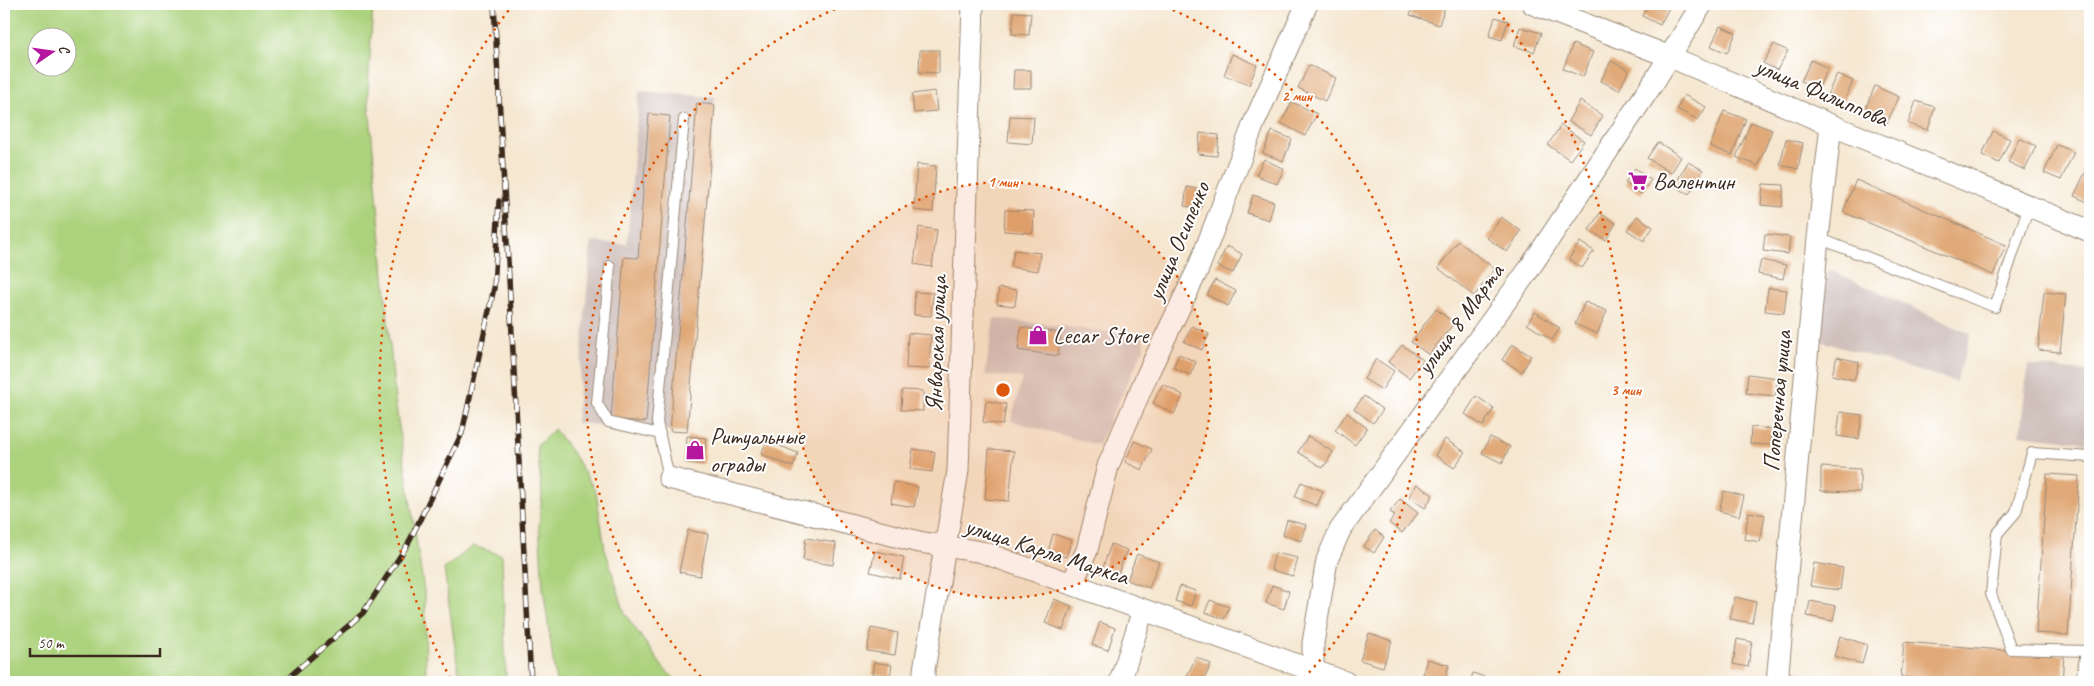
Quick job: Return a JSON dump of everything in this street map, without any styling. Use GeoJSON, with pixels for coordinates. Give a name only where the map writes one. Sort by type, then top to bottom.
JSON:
{"type":"FeatureCollection","features":[{"type":"Feature","properties":{"kind":"street","name":"Январская улица"},"geometry":{"type":"LineString","coordinates":[[924,682],[924,670],[947,546],[958,471],[973,4]]}},
{"type":"Feature","properties":{"kind":"street","name":"улица Осипенко"},"geometry":{"type":"LineString","coordinates":[[1072,584],[1087,550],[1108,466],[1148,373],[1198,269],[1254,123],[1307,4]]}},
{"type":"Feature","properties":{"kind":"street","name":"улица Филиппова"},"geometry":{"type":"LineString","coordinates":[[1533,4],[1668,56],[1831,126],[2090,231]]}},
{"type":"Feature","properties":{"kind":"street","name":"улица 8 Марта"},"geometry":{"type":"LineString","coordinates":[[1313,677],[1313,643],[1327,560],[1340,530],[1527,272],[1702,4]]}},
{"type":"Feature","properties":{"kind":"street","name":"Поперечная улица"},"geometry":{"type":"LineString","coordinates":[[1778,678],[1818,238],[1831,126]]}},
{"type":"Feature","properties":{"kind":"street","name":"улица Карла Маркса"},"geometry":{"type":"LineString","coordinates":[[669,478],[919,542],[982,552],[1143,610],[1313,677],[1345,682]]}},
{"type":"Feature","properties":{"kind":"street"},"geometry":{"type":"LineString","coordinates":[[1120,682],[1143,610]]}},
{"type":"Feature","properties":{"kind":"lane"},"geometry":{"type":"LineString","coordinates":[[669,478],[657,422],[684,119]]}},
{"type":"Feature","properties":{"kind":"lane"},"geometry":{"type":"LineString","coordinates":[[1818,238],[1995,307],[2029,206]]}},
{"type":"Feature","properties":{"kind":"lane"},"geometry":{"type":"LineString","coordinates":[[610,266],[597,403],[608,422],[660,434]]}},
{"type":"Feature","properties":{"kind":"lane"},"geometry":{"type":"LineString","coordinates":[[2081,682],[2088,651],[2011,649],[1991,594],[1997,534],[2016,512],[2032,453],[2090,457]]}},
{"type":"Feature","properties":{"kind":"lane"},"geometry":{"type":"LineString","coordinates":[[1778,678],[1798,682]]}},
{"type":"Feature","properties":{"kind":"shaded area"},"geometry":{"type":"Polygon","coordinates":[[[639,91],[715,97],[687,432],[576,423],[591,242],[627,244],[639,91]]]}},
{"type":"Feature","properties":{"kind":"shaded area"},"geometry":{"type":"Polygon","coordinates":[[[1828,269],[1971,334],[1956,382],[1820,341],[1828,269]]]}},
{"type":"Feature","properties":{"kind":"shaded area"},"geometry":{"type":"Polygon","coordinates":[[[994,318],[1143,336],[1144,348],[1098,445],[1011,421],[1022,378],[985,375],[994,318]]]}},
{"type":"Feature","properties":{"kind":"shaded area"},"geometry":{"type":"Polygon","coordinates":[[[2028,365],[2090,372],[2090,443],[2020,435],[2028,365]]]}},
{"type":"Feature","properties":{"kind":"green space"},"geometry":{"type":"Polygon","coordinates":[[[4,4],[373,4],[368,92],[395,400],[425,597],[426,682],[4,682],[4,4]]]}},
{"type":"Feature","properties":{"kind":"green space"},"geometry":{"type":"Polygon","coordinates":[[[554,429],[570,449],[596,492],[605,549],[625,614],[664,669],[678,682],[556,682],[543,587],[539,526],[542,494],[537,446],[554,429]]]}},
{"type":"Feature","properties":{"kind":"green space"},"geometry":{"type":"Polygon","coordinates":[[[473,546],[502,555],[506,682],[460,682],[444,569],[473,546]]]}},
{"type":"Feature","properties":{"kind":"building"},"geometry":{"type":"Polygon","coordinates":[[[1414,4],[1446,4],[1439,25],[1410,15],[1414,4]]]}},
{"type":"Feature","properties":{"kind":"building"},"geometry":{"type":"Polygon","coordinates":[[[1648,4],[1671,4],[1660,25],[1642,16],[1648,4]]]}},
{"type":"Feature","properties":{"kind":"building"},"geometry":{"type":"Polygon","coordinates":[[[1014,12],[1031,13],[1029,35],[1012,34],[1014,12]]]}},
{"type":"Feature","properties":{"kind":"building"},"geometry":{"type":"Polygon","coordinates":[[[1495,17],[1508,21],[1502,40],[1489,36],[1495,17]]]}},
{"type":"Feature","properties":{"kind":"building"},"geometry":{"type":"Polygon","coordinates":[[[1720,26],[1736,33],[1727,53],[1711,46],[1720,26]]]}},
{"type":"Feature","properties":{"kind":"building"},"geometry":{"type":"Polygon","coordinates":[[[1520,27],[1541,33],[1534,52],[1514,46],[1520,27]]]}},
{"type":"Feature","properties":{"kind":"building"},"geometry":{"type":"Polygon","coordinates":[[[1573,44],[1593,52],[1583,77],[1563,69],[1573,44]]]}},
{"type":"Feature","properties":{"kind":"building"},"geometry":{"type":"Polygon","coordinates":[[[1774,44],[1788,51],[1777,70],[1763,63],[1774,44]]]}},
{"type":"Feature","properties":{"kind":"building"},"geometry":{"type":"Polygon","coordinates":[[[920,50],[939,50],[939,73],[919,72],[920,50]]]}},
{"type":"Feature","properties":{"kind":"building"},"geometry":{"type":"Polygon","coordinates":[[[1232,54],[1257,65],[1249,85],[1224,75],[1232,54]]]}},
{"type":"Feature","properties":{"kind":"building"},"geometry":{"type":"Polygon","coordinates":[[[1811,60],[1828,68],[1818,89],[1801,81],[1811,60]]]}},
{"type":"Feature","properties":{"kind":"building"},"geometry":{"type":"Polygon","coordinates":[[[1611,61],[1629,70],[1619,90],[1601,81],[1611,61]]]}},
{"type":"Feature","properties":{"kind":"building"},"geometry":{"type":"Polygon","coordinates":[[[1309,65],[1336,78],[1325,101],[1298,88],[1309,65]]]}},
{"type":"Feature","properties":{"kind":"building"},"geometry":{"type":"Polygon","coordinates":[[[1014,70],[1031,70],[1031,88],[1013,88],[1014,70]]]}},
{"type":"Feature","properties":{"kind":"building"},"geometry":{"type":"Polygon","coordinates":[[[1837,74],[1853,81],[1844,102],[1827,95],[1837,74]]]}},
{"type":"Feature","properties":{"kind":"building"},"geometry":{"type":"Polygon","coordinates":[[[1875,86],[1899,97],[1887,123],[1864,112],[1875,86]]]}},
{"type":"Feature","properties":{"kind":"building"},"geometry":{"type":"Polygon","coordinates":[[[935,91],[937,111],[914,113],[912,94],[935,91]]]}},
{"type":"Feature","properties":{"kind":"building"},"geometry":{"type":"Polygon","coordinates":[[[1684,95],[1706,107],[1698,120],[1677,109],[1684,95]]]}},
{"type":"Feature","properties":{"kind":"building"},"geometry":{"type":"Polygon","coordinates":[[[1580,101],[1603,116],[1591,135],[1568,121],[1580,101]]]}},
{"type":"Feature","properties":{"kind":"building"},"geometry":{"type":"Polygon","coordinates":[[[1916,101],[1935,107],[1928,130],[1908,124],[1916,101]]]}},
{"type":"Feature","properties":{"kind":"building"},"geometry":{"type":"Polygon","coordinates":[[[1292,102],[1317,114],[1305,136],[1281,123],[1292,102]]]}},
{"type":"Feature","properties":{"kind":"building"},"geometry":{"type":"Polygon","coordinates":[[[697,103],[715,105],[687,432],[670,431],[697,103]]]}},
{"type":"Feature","properties":{"kind":"building"},"geometry":{"type":"Polygon","coordinates":[[[1724,111],[1746,119],[1732,155],[1710,146],[1724,111]]]}},
{"type":"Feature","properties":{"kind":"building"},"geometry":{"type":"Polygon","coordinates":[[[649,114],[670,116],[646,422],[611,419],[624,257],[638,258],[649,114]]]}},
{"type":"Feature","properties":{"kind":"building"},"geometry":{"type":"Polygon","coordinates":[[[1010,116],[1034,117],[1032,144],[1008,142],[1010,116]]]}},
{"type":"Feature","properties":{"kind":"building"},"geometry":{"type":"Polygon","coordinates":[[[1751,122],[1772,130],[1758,166],[1736,157],[1751,122]]]}},
{"type":"Feature","properties":{"kind":"building"},"geometry":{"type":"Polygon","coordinates":[[[1561,125],[1584,141],[1570,160],[1548,145],[1561,125]]]}},
{"type":"Feature","properties":{"kind":"building"},"geometry":{"type":"Polygon","coordinates":[[[1272,131],[1292,139],[1283,161],[1263,153],[1272,131]]]}},
{"type":"Feature","properties":{"kind":"building"},"geometry":{"type":"Polygon","coordinates":[[[1993,131],[2010,139],[1999,163],[1982,155],[1993,131]]]}},
{"type":"Feature","properties":{"kind":"building"},"geometry":{"type":"Polygon","coordinates":[[[1200,133],[1219,135],[1217,156],[1198,154],[1200,133]]]}},
{"type":"Feature","properties":{"kind":"building"},"geometry":{"type":"Polygon","coordinates":[[[2019,138],[2036,146],[2025,170],[2008,162],[2019,138]]]}},
{"type":"Feature","properties":{"kind":"building"},"geometry":{"type":"Polygon","coordinates":[[[1786,139],[1803,143],[1798,169],[1780,165],[1786,139]]]}},
{"type":"Feature","properties":{"kind":"building"},"geometry":{"type":"Polygon","coordinates":[[[1658,142],[1681,157],[1671,173],[1647,158],[1658,142]]]}},
{"type":"Feature","properties":{"kind":"building"},"geometry":{"type":"Polygon","coordinates":[[[2057,145],[2074,152],[2061,180],[2044,173],[2057,145]]]}},
{"type":"Feature","properties":{"kind":"building"},"geometry":{"type":"Polygon","coordinates":[[[1264,159],[1284,169],[1277,184],[1256,175],[1264,159]]]}},
{"type":"Feature","properties":{"kind":"building"},"geometry":{"type":"Polygon","coordinates":[[[1688,162],[1703,170],[1689,194],[1674,186],[1688,162]]]}},
{"type":"Feature","properties":{"kind":"building"},"geometry":{"type":"Polygon","coordinates":[[[917,164],[936,166],[933,212],[914,210],[917,164]]]}},
{"type":"Feature","properties":{"kind":"building","name":"Валентин"},"geometry":{"type":"Polygon","coordinates":[[[1635,168],[1651,180],[1641,194],[1625,183],[1635,168]]]}},
{"type":"Feature","properties":{"kind":"building"},"geometry":{"type":"Polygon","coordinates":[[[2086,171],[2090,173],[2090,203],[2074,196],[2086,171]]]}},
{"type":"Feature","properties":{"kind":"building"},"geometry":{"type":"Polygon","coordinates":[[[1856,180],[2006,245],[1993,275],[1843,212],[1856,180]]]}},
{"type":"Feature","properties":{"kind":"building"},"geometry":{"type":"Polygon","coordinates":[[[1763,184],[1784,185],[1782,207],[1761,205],[1763,184]]]}},
{"type":"Feature","properties":{"kind":"building"},"geometry":{"type":"Polygon","coordinates":[[[1187,187],[1204,190],[1201,209],[1184,206],[1187,187]]]}},
{"type":"Feature","properties":{"kind":"building"},"geometry":{"type":"Polygon","coordinates":[[[1253,195],[1274,202],[1269,220],[1247,213],[1253,195]]]}},
{"type":"Feature","properties":{"kind":"building"},"geometry":{"type":"Polygon","coordinates":[[[1005,210],[1034,211],[1033,233],[1004,231],[1005,210]]]}},
{"type":"Feature","properties":{"kind":"building"},"geometry":{"type":"Polygon","coordinates":[[[1600,213],[1616,223],[1606,240],[1589,230],[1600,213]]]}},
{"type":"Feature","properties":{"kind":"building"},"geometry":{"type":"Polygon","coordinates":[[[1637,216],[1653,227],[1644,241],[1627,230],[1637,216]]]}},
{"type":"Feature","properties":{"kind":"building"},"geometry":{"type":"Polygon","coordinates":[[[1501,217],[1521,231],[1507,252],[1487,238],[1501,217]]]}},
{"type":"Feature","properties":{"kind":"building"},"geometry":{"type":"Polygon","coordinates":[[[919,227],[937,230],[932,267],[914,264],[919,227]]]}},
{"type":"Feature","properties":{"kind":"building"},"geometry":{"type":"Polygon","coordinates":[[[1765,234],[1790,237],[1788,254],[1763,251],[1765,234]]]}},
{"type":"Feature","properties":{"kind":"building"},"geometry":{"type":"Polygon","coordinates":[[[1458,241],[1495,269],[1474,296],[1438,268],[1458,241]]]}},
{"type":"Feature","properties":{"kind":"building"},"geometry":{"type":"Polygon","coordinates":[[[1580,242],[1594,251],[1582,268],[1569,259],[1580,242]]]}},
{"type":"Feature","properties":{"kind":"building"},"geometry":{"type":"Polygon","coordinates":[[[1227,246],[1242,254],[1233,273],[1217,266],[1227,246]]]}},
{"type":"Feature","properties":{"kind":"building"},"geometry":{"type":"Polygon","coordinates":[[[1014,250],[1040,253],[1038,271],[1011,267],[1014,250]]]}},
{"type":"Feature","properties":{"kind":"building"},"geometry":{"type":"Polygon","coordinates":[[[1761,260],[1786,265],[1783,279],[1758,274],[1761,260]]]}},
{"type":"Feature","properties":{"kind":"building"},"geometry":{"type":"Polygon","coordinates":[[[1215,280],[1236,291],[1228,306],[1207,295],[1215,280]]]}},
{"type":"Feature","properties":{"kind":"building"},"geometry":{"type":"Polygon","coordinates":[[[999,288],[1017,290],[1015,306],[997,304],[999,288]]]}},
{"type":"Feature","properties":{"kind":"building"},"geometry":{"type":"Polygon","coordinates":[[[1768,288],[1787,290],[1784,313],[1765,311],[1768,288]]]}},
{"type":"Feature","properties":{"kind":"building"},"geometry":{"type":"Polygon","coordinates":[[[915,292],[933,293],[931,316],[914,315],[915,292]]]}},
{"type":"Feature","properties":{"kind":"building"},"geometry":{"type":"Polygon","coordinates":[[[2044,292],[2066,294],[2060,352],[2038,350],[2044,292]]]}},
{"type":"Feature","properties":{"kind":"building"},"geometry":{"type":"Polygon","coordinates":[[[1585,302],[1607,311],[1597,334],[1575,324],[1585,302]]]}},
{"type":"Feature","properties":{"kind":"building"},"geometry":{"type":"Polygon","coordinates":[[[1436,309],[1454,323],[1429,355],[1411,342],[1436,309]]]}},
{"type":"Feature","properties":{"kind":"building"},"geometry":{"type":"Polygon","coordinates":[[[1535,312],[1560,328],[1552,340],[1527,324],[1535,312]]]}},
{"type":"Feature","properties":{"kind":"building"},"geometry":{"type":"Polygon","coordinates":[[[1192,326],[1209,334],[1202,350],[1184,342],[1192,326]]]}},
{"type":"Feature","properties":{"kind":"building"},"geometry":{"type":"Polygon","coordinates":[[[1021,327],[1061,333],[1058,356],[1018,350],[1021,327]]]}},
{"type":"Feature","properties":{"kind":"building"},"geometry":{"type":"Polygon","coordinates":[[[908,333],[931,335],[929,369],[906,368],[908,333]]]}},
{"type":"Feature","properties":{"kind":"building"},"geometry":{"type":"Polygon","coordinates":[[[1512,344],[1531,356],[1522,372],[1502,360],[1512,344]]]}},
{"type":"Feature","properties":{"kind":"building"},"geometry":{"type":"Polygon","coordinates":[[[1402,345],[1423,360],[1409,378],[1388,362],[1402,345]]]}},
{"type":"Feature","properties":{"kind":"building"},"geometry":{"type":"Polygon","coordinates":[[[1179,354],[1196,362],[1190,375],[1173,367],[1179,354]]]}},
{"type":"Feature","properties":{"kind":"building"},"geometry":{"type":"Polygon","coordinates":[[[1837,357],[1859,362],[1854,380],[1832,375],[1837,357]]]}},
{"type":"Feature","properties":{"kind":"building"},"geometry":{"type":"Polygon","coordinates":[[[1376,359],[1394,371],[1382,390],[1364,379],[1376,359]]]}},
{"type":"Feature","properties":{"kind":"building"},"geometry":{"type":"Polygon","coordinates":[[[1748,374],[1778,378],[1775,396],[1746,393],[1748,374]]]}},
{"type":"Feature","properties":{"kind":"building"},"geometry":{"type":"Polygon","coordinates":[[[1163,384],[1183,395],[1174,414],[1153,403],[1163,384]]]}},
{"type":"Feature","properties":{"kind":"building"},"geometry":{"type":"Polygon","coordinates":[[[902,390],[923,391],[923,411],[901,410],[902,390]]]}},
{"type":"Feature","properties":{"kind":"building"},"geometry":{"type":"Polygon","coordinates":[[[1364,396],[1383,410],[1373,423],[1354,409],[1364,396]]]}},
{"type":"Feature","properties":{"kind":"building"},"geometry":{"type":"Polygon","coordinates":[[[1476,396],[1494,408],[1483,426],[1465,414],[1476,396]]]}},
{"type":"Feature","properties":{"kind":"building"},"geometry":{"type":"Polygon","coordinates":[[[986,401],[1006,404],[1003,425],[983,422],[986,401]]]}},
{"type":"Feature","properties":{"kind":"building"},"geometry":{"type":"Polygon","coordinates":[[[1840,412],[1862,415],[1859,439],[1837,436],[1840,412]]]}},
{"type":"Feature","properties":{"kind":"building"},"geometry":{"type":"Polygon","coordinates":[[[1347,413],[1367,428],[1355,445],[1335,430],[1347,413]]]}},
{"type":"Feature","properties":{"kind":"building"},"geometry":{"type":"Polygon","coordinates":[[[1751,427],[1772,429],[1771,445],[1750,444],[1751,427]]]}},
{"type":"Feature","properties":{"kind":"building","name":"Ритуальные ограды"},"geometry":{"type":"Polygon","coordinates":[[[687,436],[706,438],[703,464],[685,463],[687,436]]]}},
{"type":"Feature","properties":{"kind":"building"},"geometry":{"type":"Polygon","coordinates":[[[1308,436],[1333,452],[1323,468],[1298,452],[1308,436]]]}},
{"type":"Feature","properties":{"kind":"building"},"geometry":{"type":"Polygon","coordinates":[[[1490,437],[1510,447],[1502,463],[1482,453],[1490,437]]]}},
{"type":"Feature","properties":{"kind":"building"},"geometry":{"type":"Polygon","coordinates":[[[1445,439],[1465,452],[1454,468],[1435,455],[1445,439]]]}},
{"type":"Feature","properties":{"kind":"building"},"geometry":{"type":"Polygon","coordinates":[[[767,441],[798,453],[793,467],[761,454],[767,441]]]}},
{"type":"Feature","properties":{"kind":"building"},"geometry":{"type":"Polygon","coordinates":[[[1134,441],[1152,449],[1142,470],[1125,462],[1134,441]]]}},
{"type":"Feature","properties":{"kind":"building"},"geometry":{"type":"Polygon","coordinates":[[[913,449],[935,452],[932,472],[910,469],[913,449]]]}},
{"type":"Feature","properties":{"kind":"building"},"geometry":{"type":"Polygon","coordinates":[[[989,449],[1014,451],[1009,501],[985,499],[989,449]]]}},
{"type":"Feature","properties":{"kind":"building"},"geometry":{"type":"Polygon","coordinates":[[[1821,467],[1860,469],[1860,492],[1821,491],[1821,467]]]}},
{"type":"Feature","properties":{"kind":"building"},"geometry":{"type":"Polygon","coordinates":[[[2047,474],[2079,476],[2068,635],[2036,633],[2047,474]]]}},
{"type":"Feature","properties":{"kind":"building"},"geometry":{"type":"Polygon","coordinates":[[[894,482],[918,487],[914,507],[891,503],[894,482]]]}},
{"type":"Feature","properties":{"kind":"building"},"geometry":{"type":"Polygon","coordinates":[[[1301,482],[1323,491],[1317,506],[1295,497],[1301,482]]]}},
{"type":"Feature","properties":{"kind":"building"},"geometry":{"type":"Polygon","coordinates":[[[1417,484],[1433,495],[1425,508],[1409,497],[1417,484]]]}},
{"type":"Feature","properties":{"kind":"building"},"geometry":{"type":"Polygon","coordinates":[[[1724,491],[1744,496],[1739,516],[1719,511],[1724,491]]]}},
{"type":"Feature","properties":{"kind":"building"},"geometry":{"type":"Polygon","coordinates":[[[1400,499],[1418,513],[1402,533],[1389,523],[1395,515],[1390,512],[1400,499]]]}},
{"type":"Feature","properties":{"kind":"building"},"geometry":{"type":"Polygon","coordinates":[[[1749,512],[1765,515],[1760,542],[1744,539],[1749,512]]]}},
{"type":"Feature","properties":{"kind":"building"},"geometry":{"type":"Polygon","coordinates":[[[1287,520],[1306,525],[1301,541],[1283,535],[1287,520]]]}},
{"type":"Feature","properties":{"kind":"building"},"geometry":{"type":"Polygon","coordinates":[[[688,530],[708,534],[700,576],[679,572],[688,530]]]}},
{"type":"Feature","properties":{"kind":"building"},"geometry":{"type":"Polygon","coordinates":[[[1375,530],[1384,537],[1374,553],[1364,546],[1375,530]]]}},
{"type":"Feature","properties":{"kind":"building"},"geometry":{"type":"Polygon","coordinates":[[[1053,534],[1072,540],[1066,557],[1048,552],[1053,534]]]}},
{"type":"Feature","properties":{"kind":"building"},"geometry":{"type":"Polygon","coordinates":[[[806,538],[836,543],[833,565],[803,560],[806,538]]]}},
{"type":"Feature","properties":{"kind":"building"},"geometry":{"type":"Polygon","coordinates":[[[1111,544],[1127,550],[1117,576],[1102,570],[1111,544]]]}},
{"type":"Feature","properties":{"kind":"building"},"geometry":{"type":"Polygon","coordinates":[[[875,551],[904,557],[900,579],[870,572],[875,551]]]}},
{"type":"Feature","properties":{"kind":"building"},"geometry":{"type":"Polygon","coordinates":[[[1275,553],[1298,558],[1293,576],[1271,570],[1275,553]]]}},
{"type":"Feature","properties":{"kind":"building"},"geometry":{"type":"Polygon","coordinates":[[[1137,554],[1159,562],[1149,588],[1127,580],[1137,554]]]}},
{"type":"Feature","properties":{"kind":"building"},"geometry":{"type":"Polygon","coordinates":[[[1814,563],[1843,568],[1840,590],[1810,586],[1814,563]]]}},
{"type":"Feature","properties":{"kind":"building"},"geometry":{"type":"Polygon","coordinates":[[[1272,585],[1289,591],[1284,609],[1266,603],[1272,585]]]}},
{"type":"Feature","properties":{"kind":"building"},"geometry":{"type":"Polygon","coordinates":[[[1180,586],[1196,591],[1191,606],[1175,601],[1180,586]]]}},
{"type":"Feature","properties":{"kind":"building"},"geometry":{"type":"Polygon","coordinates":[[[1735,597],[1756,602],[1752,623],[1730,619],[1735,597]]]}},
{"type":"Feature","properties":{"kind":"building"},"geometry":{"type":"Polygon","coordinates":[[[1054,599],[1072,606],[1063,630],[1045,623],[1054,599]]]}},
{"type":"Feature","properties":{"kind":"building"},"geometry":{"type":"Polygon","coordinates":[[[1210,600],[1229,607],[1224,619],[1205,612],[1210,600]]]}},
{"type":"Feature","properties":{"kind":"building"},"geometry":{"type":"Polygon","coordinates":[[[1810,601],[1836,606],[1833,621],[1807,616],[1810,601]]]}},
{"type":"Feature","properties":{"kind":"building"},"geometry":{"type":"Polygon","coordinates":[[[1100,622],[1115,628],[1108,650],[1092,645],[1100,622]]]}},
{"type":"Feature","properties":{"kind":"building"},"geometry":{"type":"Polygon","coordinates":[[[871,628],[898,633],[895,655],[867,651],[871,628]]]}},
{"type":"Feature","properties":{"kind":"building"},"geometry":{"type":"Polygon","coordinates":[[[1369,633],[1392,641],[1383,667],[1360,660],[1369,633]]]}},
{"type":"Feature","properties":{"kind":"building"},"geometry":{"type":"Polygon","coordinates":[[[1840,636],[1867,645],[1862,664],[1834,656],[1840,636]]]}},
{"type":"Feature","properties":{"kind":"building"},"geometry":{"type":"Polygon","coordinates":[[[1737,639],[1752,642],[1748,667],[1733,664],[1737,639]]]}},
{"type":"Feature","properties":{"kind":"building"},"geometry":{"type":"Polygon","coordinates":[[[1904,642],[2064,655],[2062,682],[1962,682],[1901,677],[1904,642]]]}},
{"type":"Feature","properties":{"kind":"building"},"geometry":{"type":"Polygon","coordinates":[[[1196,657],[1211,664],[1203,682],[1184,682],[1196,657]]]}},
{"type":"Feature","properties":{"kind":"building"},"geometry":{"type":"Polygon","coordinates":[[[1427,659],[1449,665],[1444,682],[1421,682],[1427,659]]]}},
{"type":"Feature","properties":{"kind":"building"},"geometry":{"type":"Polygon","coordinates":[[[874,662],[892,665],[890,677],[872,674],[874,662]]]}},
{"type":"Feature","properties":{"kind":"building"},"geometry":{"type":"Polygon","coordinates":[[[1473,673],[1490,679],[1489,682],[1470,682],[1473,673]]]}},
{"type":"Feature","properties":{"kind":"railway"},"geometry":{"type":"LineString","coordinates":[[494,4],[531,682]]}},
{"type":"Feature","properties":{"kind":"railway"},"geometry":{"type":"LineString","coordinates":[[283,682],[363,613],[408,544],[462,433],[494,288],[499,201]]}},
{"type":"Feature","properties":{"kind":"place","name":"Валентин"},"geometry":{"type":"Point","coordinates":[1638,181]}},
{"type":"Feature","properties":{"kind":"place","name":"Lecar Store"},"geometry":{"type":"Point","coordinates":[1038,335]}},
{"type":"Feature","properties":{"kind":"place","name":"Ритуальные ограды"},"geometry":{"type":"Point","coordinates":[695,450]}}]}
